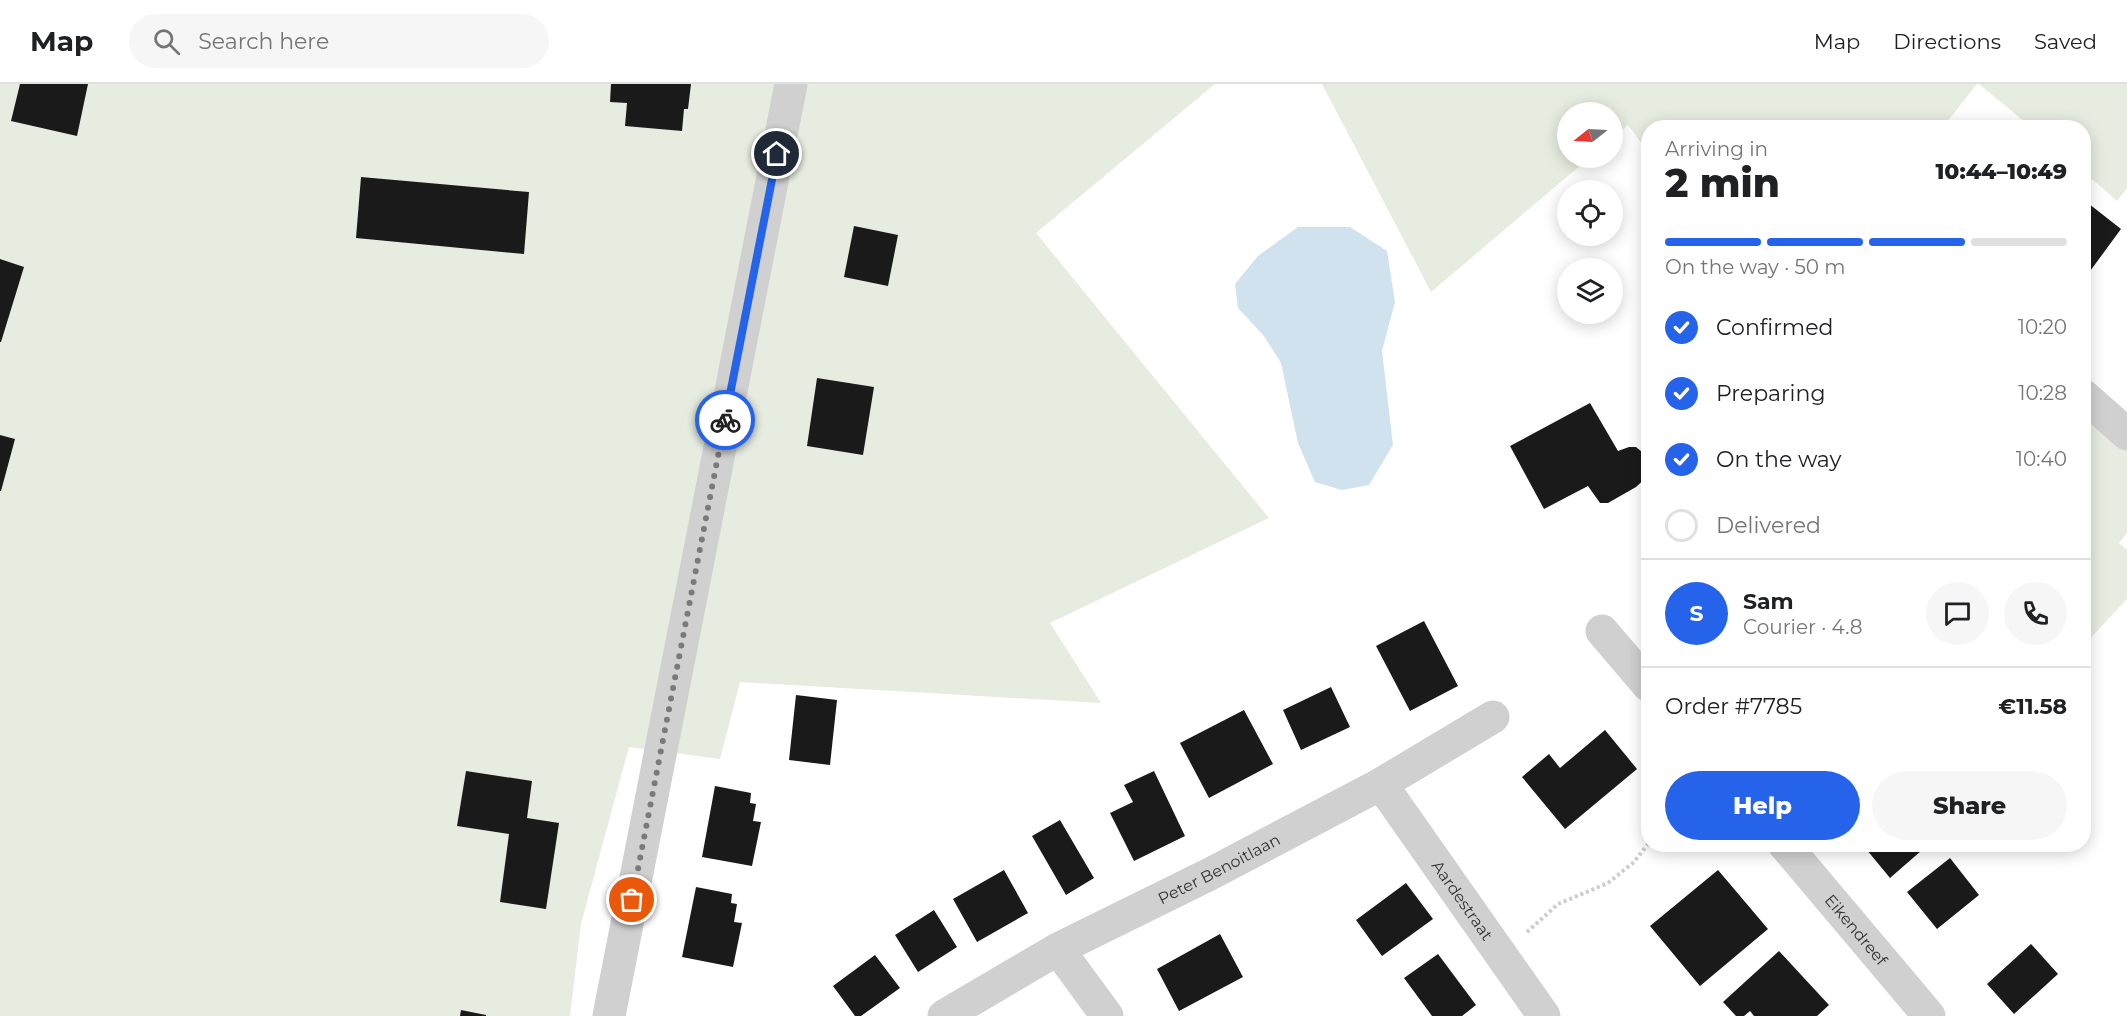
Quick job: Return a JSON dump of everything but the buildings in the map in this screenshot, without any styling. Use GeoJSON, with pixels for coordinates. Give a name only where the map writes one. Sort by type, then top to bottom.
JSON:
{"type":"FeatureCollection","features":[{"type":"Feature","properties":{"kind":"street"},"geometry":{"type":"LineString","coordinates":[[609,1016],[791,84]]}},
{"type":"Feature","properties":{"kind":"street"},"geometry":{"type":"LineString","coordinates":[[2091,402],[2127,434]]}},
{"type":"Feature","properties":{"kind":"street"},"geometry":{"type":"LineString","coordinates":[[1602,631],[1641,677]]}},
{"type":"Feature","properties":{"kind":"street","name":"Peter Benoitlaan"},"geometry":{"type":"LineString","coordinates":[[944,1016],[1058,949],[1210,874],[1381,784],[1493,717]]}},
{"type":"Feature","properties":{"kind":"street","name":"Aardestraat"},"geometry":{"type":"LineString","coordinates":[[1381,784],[1544,1016]]}},
{"type":"Feature","properties":{"kind":"street","name":"Eikendreef"},"geometry":{"type":"LineString","coordinates":[[1791,852],[1929,1016]]}},
{"type":"Feature","properties":{"kind":"street"},"geometry":{"type":"LineString","coordinates":[[1058,949],[1107,1016]]}},
{"type":"Feature","properties":{"kind":"path"},"geometry":{"type":"LineString","coordinates":[[1499,952],[1532,928],[1558,904],[1608,883],[1634,862],[1642,852]]}},
{"type":"Feature","properties":{"kind":"shaded area"},"geometry":{"type":"Polygon","coordinates":[[[0,84],[1215,84],[1036,233],[1269,518],[1050,623],[1101,703],[740,682],[720,759],[629,747],[581,924],[570,1016],[0,1016],[0,84]]]}},
{"type":"Feature","properties":{"kind":"shaded area"},"geometry":{"type":"Polygon","coordinates":[[[1322,84],[1977,84],[1949,120],[1641,120],[1641,143],[1628,125],[1623,129],[1623,102],[1557,102],[1557,168],[1577,168],[1563,180],[1557,180],[1557,185],[1431,292],[1322,84]]]}},
{"type":"Feature","properties":{"kind":"shaded area"},"geometry":{"type":"Polygon","coordinates":[[[1979,84],[2127,84],[2127,188],[2117,201],[2091,178],[2091,120],[2023,120],[1979,84]]]}},
{"type":"Feature","properties":{"kind":"shaded area"},"geometry":{"type":"Polygon","coordinates":[[[2091,415],[2127,442],[2127,533],[2119,543],[2127,550],[2127,599],[2091,638],[2091,415]]]}},
{"type":"Feature","properties":{"kind":"water"},"geometry":{"type":"Polygon","coordinates":[[[1298,227],[1350,227],[1387,251],[1395,302],[1382,351],[1393,445],[1369,485],[1342,490],[1315,482],[1298,443],[1281,363],[1264,336],[1238,308],[1235,284],[1258,256],[1298,227]]]}},
{"type":"Feature","properties":{"kind":"way so far"},"geometry":{"type":"LineString","coordinates":[[632,900],[725,420]]}},
{"type":"Feature","properties":{"kind":"route"},"geometry":{"type":"LineString","coordinates":[[725,420],[777,154]]}}]}
